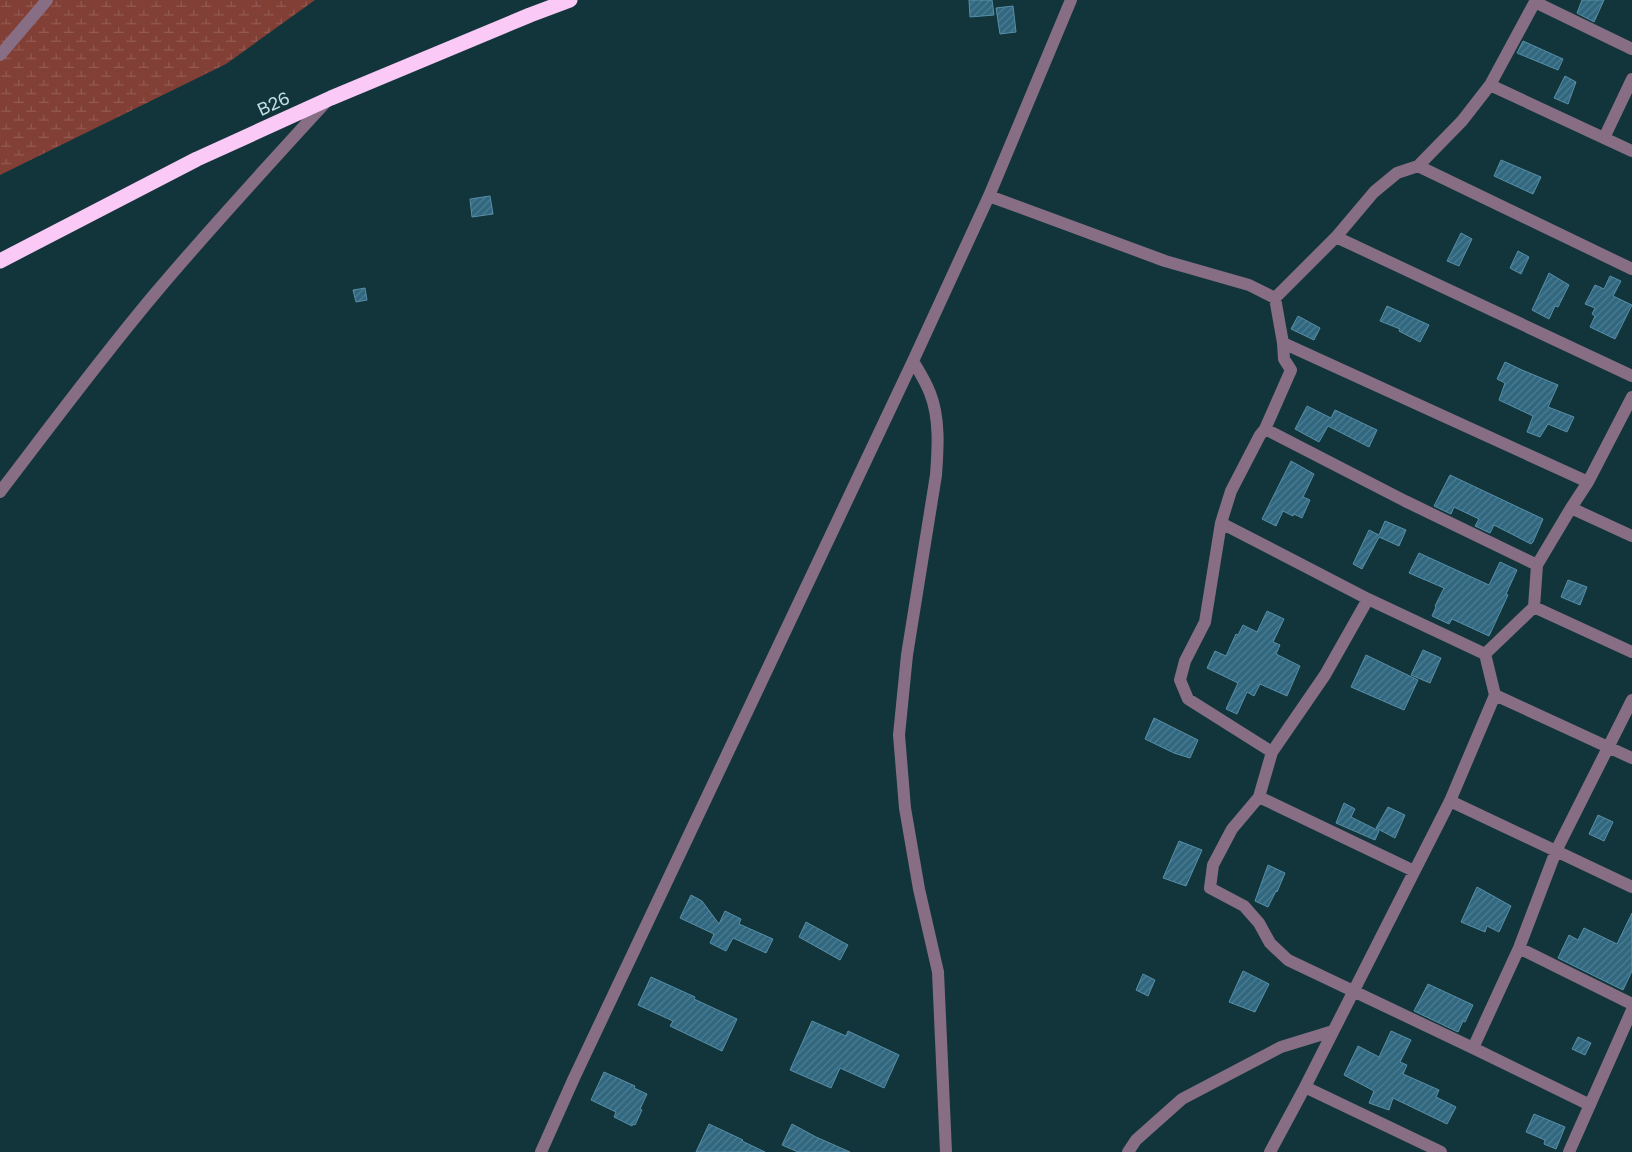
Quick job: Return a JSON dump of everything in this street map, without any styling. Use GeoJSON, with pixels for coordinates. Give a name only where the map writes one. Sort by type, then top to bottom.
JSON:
{"type":"FeatureCollection","features":[{"type":"Feature","properties":{"kind":"highway","name":"B26"},"geometry":{"type":"LineString","coordinates":[[0,261],[197,159],[331,98],[570,0]]}},
{"type":"Feature","properties":{"kind":"street"},"geometry":{"type":"LineString","coordinates":[[0,55],[47,0]]}},
{"type":"Feature","properties":{"kind":"street"},"geometry":{"type":"LineString","coordinates":[[541,1152],[574,1078],[913,362],[989,196],[1071,0]]}},
{"type":"Feature","properties":{"kind":"street"},"geometry":{"type":"LineString","coordinates":[[1274,298],[1336,237],[1374,192],[1396,173],[1418,166],[1462,120],[1490,84],[1536,1],[1632,50]]}},
{"type":"Feature","properties":{"kind":"street"},"geometry":{"type":"LineString","coordinates":[[1604,138],[1632,79]]}},
{"type":"Feature","properties":{"kind":"street"},"geometry":{"type":"LineString","coordinates":[[1490,84],[1632,151]]}},
{"type":"Feature","properties":{"kind":"street"},"geometry":{"type":"LineString","coordinates":[[0,492],[77,390],[158,290],[243,192],[331,98]]}},
{"type":"Feature","properties":{"kind":"street"},"geometry":{"type":"LineString","coordinates":[[1418,166],[1632,269]]}},
{"type":"Feature","properties":{"kind":"street"},"geometry":{"type":"LineString","coordinates":[[989,196],[1165,261],[1248,285],[1274,298]]}},
{"type":"Feature","properties":{"kind":"street"},"geometry":{"type":"LineString","coordinates":[[1336,237],[1632,376]]}},
{"type":"Feature","properties":{"kind":"street"},"geometry":{"type":"LineString","coordinates":[[1272,752],[1188,699],[1180,680],[1185,661],[1205,622],[1221,523],[1230,491],[1265,429],[1291,370],[1284,359],[1283,343],[1274,298]]}},
{"type":"Feature","properties":{"kind":"street"},"geometry":{"type":"LineString","coordinates":[[1283,343],[1588,482]]}},
{"type":"Feature","properties":{"kind":"street"},"geometry":{"type":"LineString","coordinates":[[913,362],[930,393],[937,420],[938,447],[936,475],[907,655],[899,735],[906,808],[919,890],[938,972],[946,1152]]}},
{"type":"Feature","properties":{"kind":"street"},"geometry":{"type":"LineString","coordinates":[[1485,654],[1534,607],[1537,565],[1570,508],[1588,482],[1632,397]]}},
{"type":"Feature","properties":{"kind":"street"},"geometry":{"type":"LineString","coordinates":[[1265,429],[1413,505],[1537,565]]}},
{"type":"Feature","properties":{"kind":"street"},"geometry":{"type":"LineString","coordinates":[[1570,508],[1632,536]]}},
{"type":"Feature","properties":{"kind":"street"},"geometry":{"type":"LineString","coordinates":[[1221,523],[1368,599],[1485,654]]}},
{"type":"Feature","properties":{"kind":"street"},"geometry":{"type":"LineString","coordinates":[[1368,599],[1325,675],[1272,752],[1259,797],[1232,829],[1213,865],[1210,888],[1244,906],[1259,923],[1270,943],[1288,960],[1590,1106]]}},
{"type":"Feature","properties":{"kind":"street"},"geometry":{"type":"LineString","coordinates":[[1534,607],[1632,652]]}},
{"type":"Feature","properties":{"kind":"street"},"geometry":{"type":"LineString","coordinates":[[1270,1152],[1305,1087],[1450,800],[1495,695],[1485,654]]}},
{"type":"Feature","properties":{"kind":"street"},"geometry":{"type":"LineString","coordinates":[[1495,695],[1632,758]]}},
{"type":"Feature","properties":{"kind":"street"},"geometry":{"type":"LineString","coordinates":[[1473,1048],[1519,948],[1556,850],[1632,700]]}},
{"type":"Feature","properties":{"kind":"street"},"geometry":{"type":"LineString","coordinates":[[1259,797],[1414,871]]}},
{"type":"Feature","properties":{"kind":"street"},"geometry":{"type":"LineString","coordinates":[[1450,800],[1632,886]]}},
{"type":"Feature","properties":{"kind":"street"},"geometry":{"type":"LineString","coordinates":[[1519,948],[1632,1004]]}},
{"type":"Feature","properties":{"kind":"street"},"geometry":{"type":"LineString","coordinates":[[1569,1152],[1632,1010]]}},
{"type":"Feature","properties":{"kind":"street"},"geometry":{"type":"LineString","coordinates":[[1128,1152],[1136,1140],[1182,1099],[1281,1047],[1333,1032]]}},
{"type":"Feature","properties":{"kind":"street"},"geometry":{"type":"LineString","coordinates":[[1305,1087],[1441,1152]]}},
{"type":"Feature","properties":{"kind":"green space"},"geometry":{"type":"Polygon","coordinates":[[[0,0],[315,0],[226,64],[0,175],[0,0]]]}},
{"type":"Feature","properties":{"kind":"building"},"geometry":{"type":"Polygon","coordinates":[[[969,0],[992,0],[994,15],[970,17],[969,0]]]}},
{"type":"Feature","properties":{"kind":"building"},"geometry":{"type":"Polygon","coordinates":[[[1582,0],[1604,0],[1594,22],[1577,13],[1582,0]]]}},
{"type":"Feature","properties":{"kind":"building"},"geometry":{"type":"Polygon","coordinates":[[[1013,6],[1016,32],[1000,34],[996,8],[1013,6]]]}},
{"type":"Feature","properties":{"kind":"building"},"geometry":{"type":"Polygon","coordinates":[[[1523,41],[1563,59],[1558,70],[1517,53],[1523,41]]]}},
{"type":"Feature","properties":{"kind":"building"},"geometry":{"type":"Polygon","coordinates":[[[1565,76],[1576,82],[1568,104],[1554,98],[1565,76]]]}},
{"type":"Feature","properties":{"kind":"building"},"geometry":{"type":"Polygon","coordinates":[[[1501,160],[1541,177],[1533,194],[1494,176],[1501,160]]]}},
{"type":"Feature","properties":{"kind":"building"},"geometry":{"type":"Polygon","coordinates":[[[490,196],[493,214],[472,217],[470,199],[490,196]]]}},
{"type":"Feature","properties":{"kind":"building"},"geometry":{"type":"Polygon","coordinates":[[[1461,233],[1472,239],[1459,266],[1447,261],[1461,233]]]}},
{"type":"Feature","properties":{"kind":"building"},"geometry":{"type":"Polygon","coordinates":[[[1518,251],[1529,257],[1521,274],[1510,268],[1518,251]]]}},
{"type":"Feature","properties":{"kind":"building"},"geometry":{"type":"Polygon","coordinates":[[[1549,273],[1569,285],[1558,307],[1555,306],[1549,319],[1532,310],[1549,273]]]}},
{"type":"Feature","properties":{"kind":"building"},"geometry":{"type":"Polygon","coordinates":[[[1610,276],[1621,281],[1613,296],[1632,305],[1615,339],[1590,327],[1595,316],[1592,314],[1595,308],[1585,304],[1595,285],[1604,289],[1610,276]]]}},
{"type":"Feature","properties":{"kind":"building"},"geometry":{"type":"Polygon","coordinates":[[[365,288],[367,300],[356,302],[353,290],[365,288]]]}},
{"type":"Feature","properties":{"kind":"building"},"geometry":{"type":"Polygon","coordinates":[[[1387,306],[1429,325],[1420,342],[1399,331],[1400,329],[1380,321],[1387,306]]]}},
{"type":"Feature","properties":{"kind":"building"},"geometry":{"type":"Polygon","coordinates":[[[1298,316],[1320,328],[1314,340],[1291,329],[1298,316]]]}},
{"type":"Feature","properties":{"kind":"building"},"geometry":{"type":"Polygon","coordinates":[[[1505,362],[1558,385],[1548,407],[1574,417],[1567,432],[1548,424],[1540,437],[1527,432],[1533,416],[1499,400],[1505,383],[1497,379],[1505,362]]]}},
{"type":"Feature","properties":{"kind":"building"},"geometry":{"type":"Polygon","coordinates":[[[1307,406],[1331,418],[1335,410],[1377,430],[1369,447],[1328,426],[1319,442],[1295,429],[1307,406]]]}},
{"type":"Feature","properties":{"kind":"building"},"geometry":{"type":"Polygon","coordinates":[[[1291,461],[1314,474],[1303,497],[1310,500],[1302,518],[1283,511],[1276,526],[1262,519],[1291,461]]]}},
{"type":"Feature","properties":{"kind":"building"},"geometry":{"type":"Polygon","coordinates":[[[1450,475],[1543,519],[1533,542],[1531,544],[1494,525],[1490,533],[1475,526],[1479,519],[1454,507],[1451,514],[1434,506],[1450,475]]]}},
{"type":"Feature","properties":{"kind":"building"},"geometry":{"type":"Polygon","coordinates":[[[1385,521],[1406,530],[1399,546],[1379,537],[1362,569],[1353,564],[1369,530],[1379,535],[1385,521]]]}},
{"type":"Feature","properties":{"kind":"building"},"geometry":{"type":"Polygon","coordinates":[[[1419,553],[1489,585],[1500,562],[1517,570],[1489,636],[1452,619],[1449,624],[1432,616],[1444,588],[1409,573],[1419,553]]]}},
{"type":"Feature","properties":{"kind":"building"},"geometry":{"type":"Polygon","coordinates":[[[1568,580],[1587,587],[1580,605],[1561,597],[1568,580]]]}},
{"type":"Feature","properties":{"kind":"building"},"geometry":{"type":"Polygon","coordinates":[[[1267,611],[1284,619],[1273,642],[1280,645],[1276,654],[1300,666],[1287,696],[1260,684],[1254,696],[1247,692],[1237,714],[1226,709],[1238,683],[1207,668],[1215,651],[1226,656],[1236,634],[1238,635],[1243,625],[1257,632],[1267,611]]]}},
{"type":"Feature","properties":{"kind":"building"},"geometry":{"type":"Polygon","coordinates":[[[1423,650],[1441,658],[1430,683],[1411,675],[1423,650]]]}},
{"type":"Feature","properties":{"kind":"building"},"geometry":{"type":"Polygon","coordinates":[[[1366,655],[1418,680],[1404,710],[1351,687],[1366,655]]]}},
{"type":"Feature","properties":{"kind":"building"},"geometry":{"type":"Polygon","coordinates":[[[1154,718],[1198,740],[1190,758],[1174,753],[1145,739],[1154,718]]]}},
{"type":"Feature","properties":{"kind":"building"},"geometry":{"type":"Polygon","coordinates":[[[1344,803],[1355,809],[1351,817],[1379,831],[1375,840],[1336,823],[1344,803]]]}},
{"type":"Feature","properties":{"kind":"building"},"geometry":{"type":"Polygon","coordinates":[[[1388,807],[1405,815],[1395,838],[1376,828],[1388,807]]]}},
{"type":"Feature","properties":{"kind":"building"},"geometry":{"type":"Polygon","coordinates":[[[1598,815],[1613,822],[1604,841],[1589,834],[1598,815]]]}},
{"type":"Feature","properties":{"kind":"building"},"geometry":{"type":"Polygon","coordinates":[[[1179,841],[1202,850],[1186,886],[1163,878],[1179,841]]]}},
{"type":"Feature","properties":{"kind":"building"},"geometry":{"type":"Polygon","coordinates":[[[1268,865],[1285,873],[1268,907],[1255,901],[1268,865]]]}},
{"type":"Feature","properties":{"kind":"building"},"geometry":{"type":"Polygon","coordinates":[[[1477,887],[1511,906],[1499,932],[1487,926],[1485,932],[1461,922],[1477,887]]]}},
{"type":"Feature","properties":{"kind":"building"},"geometry":{"type":"Polygon","coordinates":[[[691,895],[702,901],[719,924],[725,911],[741,919],[739,924],[773,939],[766,953],[733,938],[726,951],[710,943],[714,934],[680,918],[691,895]]]}},
{"type":"Feature","properties":{"kind":"building"},"geometry":{"type":"Polygon","coordinates":[[[1632,913],[1632,971],[1623,990],[1558,958],[1569,935],[1578,940],[1584,928],[1617,944],[1632,913]]]}},
{"type":"Feature","properties":{"kind":"building"},"geometry":{"type":"Polygon","coordinates":[[[806,922],[848,945],[840,960],[799,937],[806,922]]]}},
{"type":"Feature","properties":{"kind":"building"},"geometry":{"type":"Polygon","coordinates":[[[1243,971],[1269,984],[1255,1012],[1229,1002],[1243,971]]]}},
{"type":"Feature","properties":{"kind":"building"},"geometry":{"type":"Polygon","coordinates":[[[1143,974],[1155,980],[1148,996],[1136,990],[1143,974]]]}},
{"type":"Feature","properties":{"kind":"building"},"geometry":{"type":"Polygon","coordinates":[[[651,977],[737,1019],[722,1051],[670,1026],[673,1021],[638,1005],[651,977]]]}},
{"type":"Feature","properties":{"kind":"building"},"geometry":{"type":"Polygon","coordinates":[[[1428,984],[1473,1005],[1458,1032],[1414,1011],[1428,984]]]}},
{"type":"Feature","properties":{"kind":"building"},"geometry":{"type":"Polygon","coordinates":[[[812,1021],[846,1036],[848,1031],[899,1055],[884,1088],[840,1068],[831,1088],[790,1070],[812,1021]]]}},
{"type":"Feature","properties":{"kind":"building"},"geometry":{"type":"Polygon","coordinates":[[[1391,1031],[1411,1040],[1400,1062],[1407,1065],[1403,1074],[1439,1090],[1436,1097],[1456,1107],[1447,1124],[1393,1098],[1389,1110],[1369,1103],[1374,1091],[1344,1075],[1358,1046],[1379,1057],[1391,1031]]]}},
{"type":"Feature","properties":{"kind":"building"},"geometry":{"type":"Polygon","coordinates":[[[1578,1037],[1591,1043],[1585,1055],[1572,1049],[1578,1037]]]}},
{"type":"Feature","properties":{"kind":"building"},"geometry":{"type":"Polygon","coordinates":[[[604,1072],[635,1086],[634,1088],[647,1094],[635,1125],[633,1124],[632,1126],[614,1117],[616,1112],[591,1100],[604,1072]]]}},
{"type":"Feature","properties":{"kind":"building"},"geometry":{"type":"Polygon","coordinates":[[[1534,1114],[1565,1127],[1556,1149],[1544,1144],[1545,1140],[1526,1132],[1534,1114]]]}},
{"type":"Feature","properties":{"kind":"building"},"geometry":{"type":"Polygon","coordinates":[[[709,1124],[743,1140],[765,1152],[696,1152],[709,1124]]]}},
{"type":"Feature","properties":{"kind":"building"},"geometry":{"type":"Polygon","coordinates":[[[792,1124],[850,1152],[798,1152],[782,1145],[792,1124]]]}}]}
